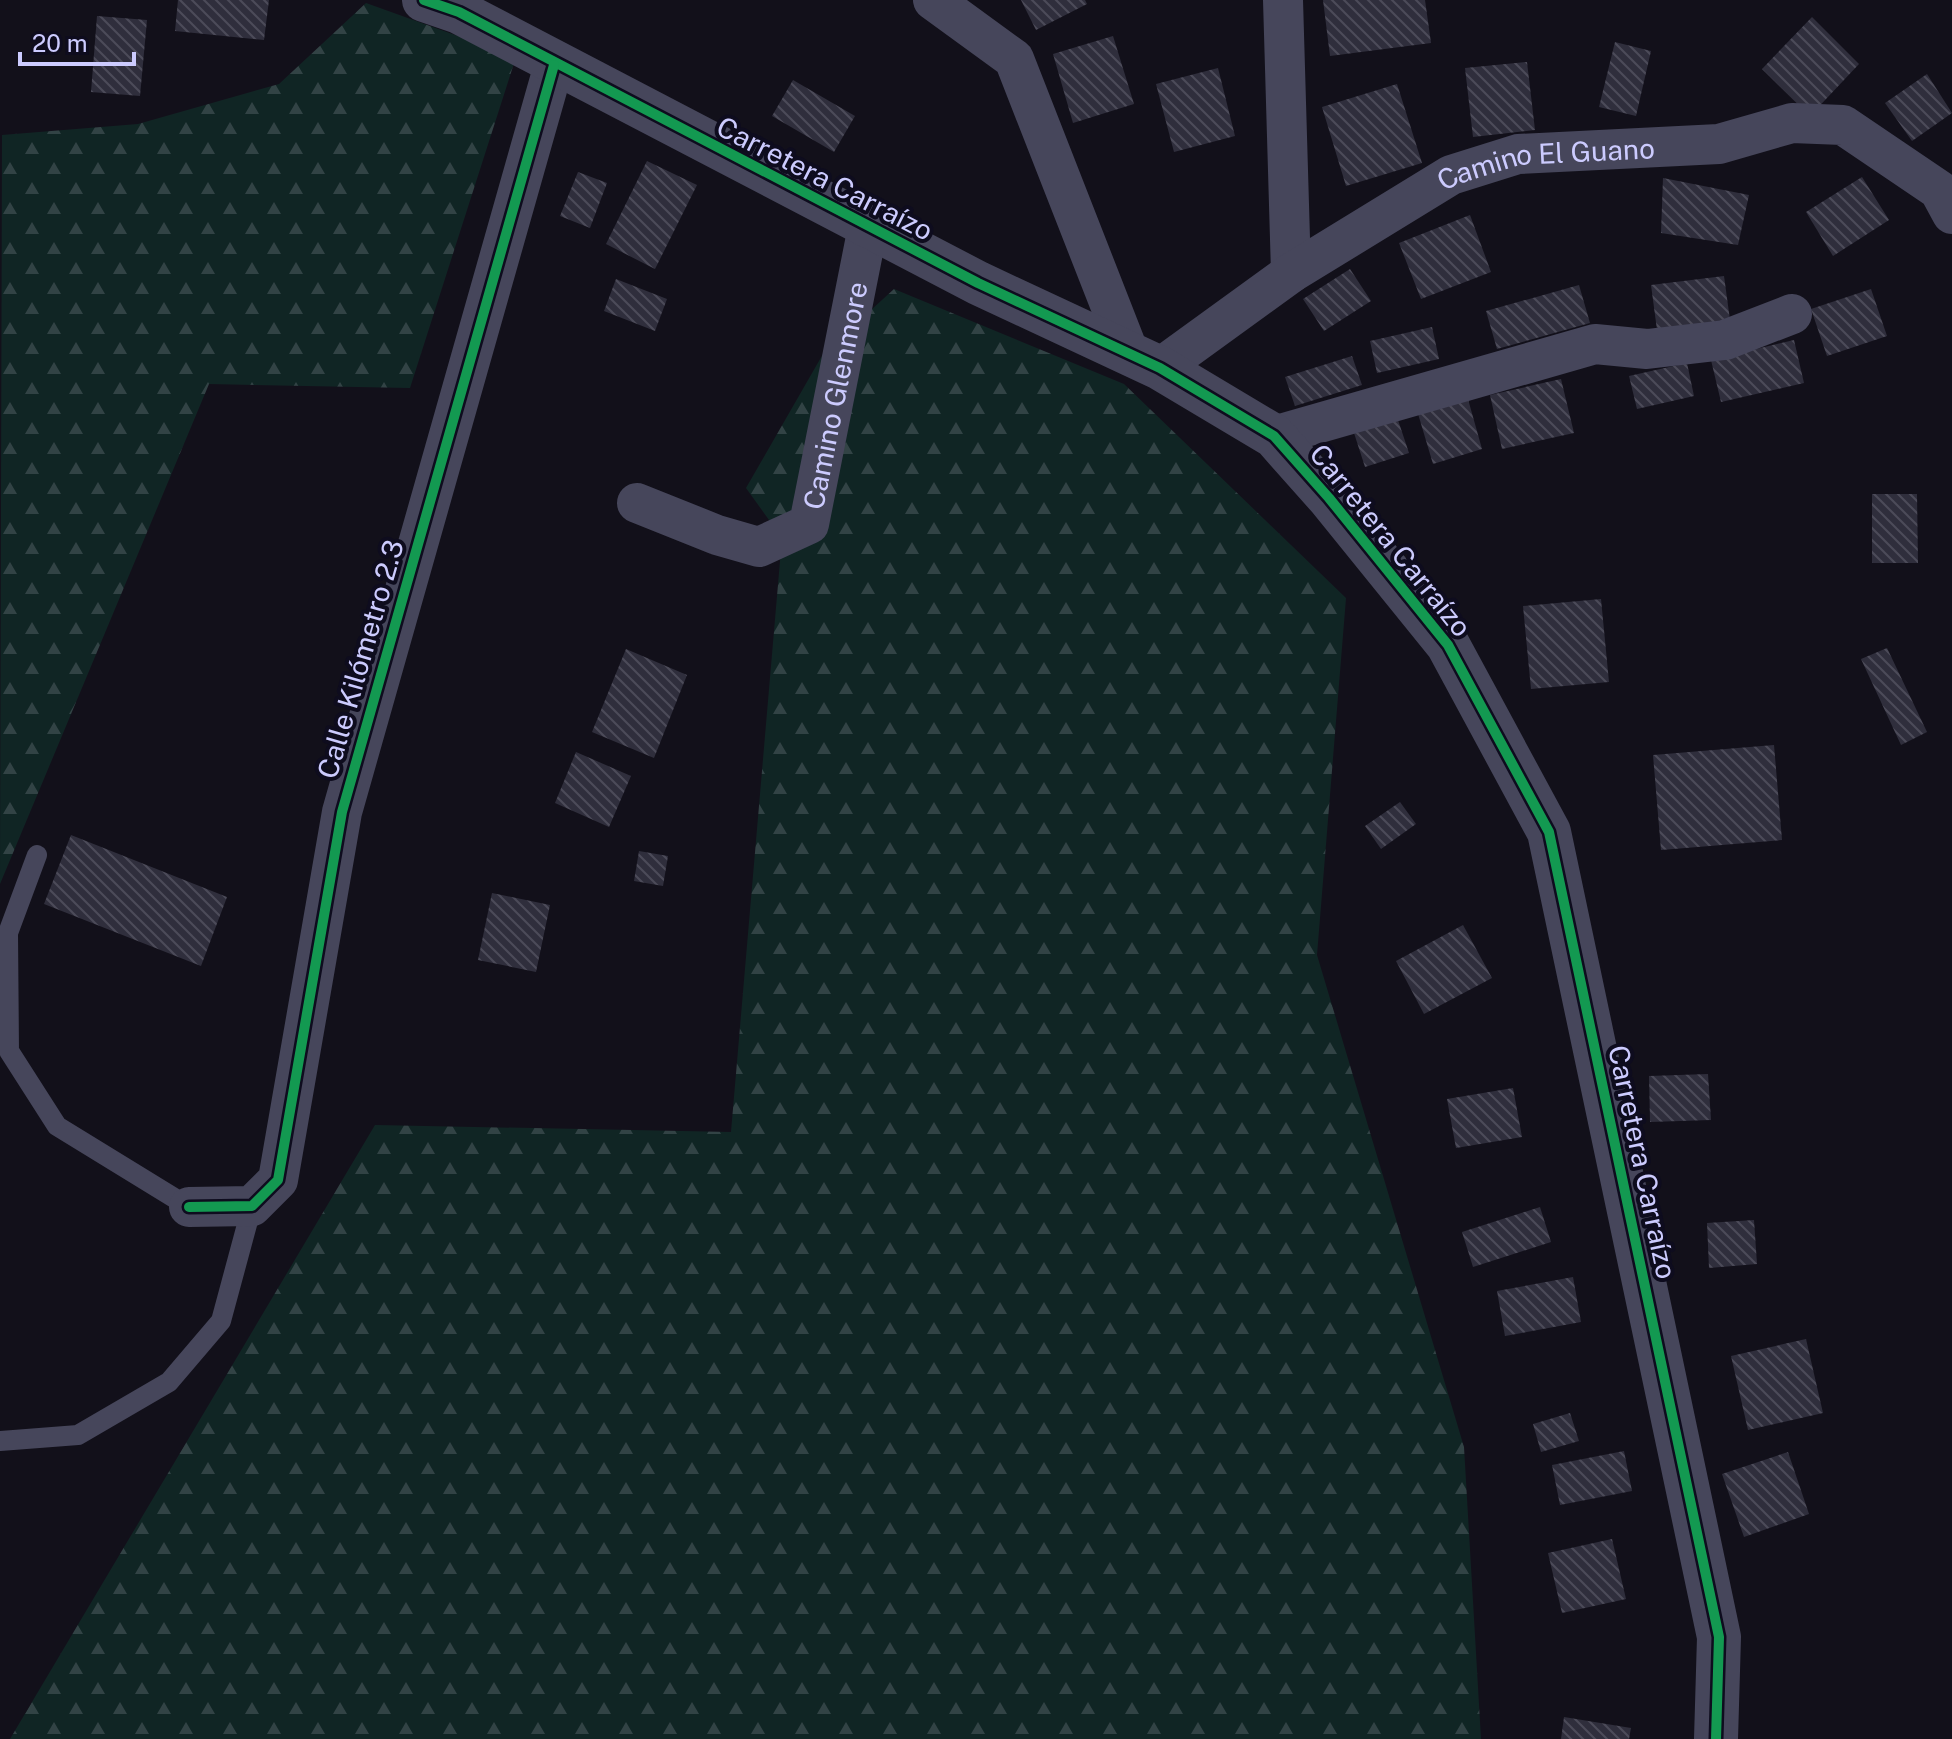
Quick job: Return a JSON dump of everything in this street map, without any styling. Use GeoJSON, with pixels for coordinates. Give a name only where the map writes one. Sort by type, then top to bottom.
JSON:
{"type":"FeatureCollection","features":[{"type":"Feature","properties":{"kind":"street","name":"Carretera Carraízo"},"geometry":{"type":"LineString","coordinates":[[424,0],[459,12],[554,65],[978,283],[1145,360],[1274,436],[1329,498],[1448,645],[1549,832],[1719,1637],[1716,1739]]}},
{"type":"Feature","properties":{"kind":"street"},"geometry":{"type":"LineString","coordinates":[[933,0],[1014,59],[1145,360]]}},
{"type":"Feature","properties":{"kind":"street"},"geometry":{"type":"LineString","coordinates":[[1283,0],[1291,273]]}},
{"type":"Feature","properties":{"kind":"street","name":"Calle Kilómetro 2.3"},"geometry":{"type":"LineString","coordinates":[[252,1206],[278,1180],[342,812],[554,65]]}},
{"type":"Feature","properties":{"kind":"street","name":"Camino El Guano"},"geometry":{"type":"LineString","coordinates":[[1145,360],[1451,175],[1518,154],[1719,144],[1792,123],[1843,125],[1939,190],[1952,214]]}},
{"type":"Feature","properties":{"kind":"street","name":"Camino Glenmore"},"geometry":{"type":"LineString","coordinates":[[637,503],[717,535],[759,547],[809,524],[868,227]]}},
{"type":"Feature","properties":{"kind":"street"},"geometry":{"type":"LineString","coordinates":[[1274,436],[1595,344],[1647,349],[1725,340],[1792,314]]}},
{"type":"Feature","properties":{"kind":"street"},"geometry":{"type":"LineString","coordinates":[[189,1207],[252,1206]]}},
{"type":"Feature","properties":{"kind":"lane"},"geometry":{"type":"LineString","coordinates":[[37,855],[8,933],[9,1051],[57,1126],[189,1207]]}},
{"type":"Feature","properties":{"kind":"lane"},"geometry":{"type":"LineString","coordinates":[[0,1441],[78,1435],[169,1382],[221,1321],[252,1206]]}},
{"type":"Feature","properties":{"kind":"green space"},"geometry":{"type":"Polygon","coordinates":[[[366,3],[516,57],[410,388],[209,384],[0,884],[2,135],[138,124],[279,84],[366,3]]]}},
{"type":"Feature","properties":{"kind":"green space"},"geometry":{"type":"Polygon","coordinates":[[[894,289],[1124,384],[1346,598],[1317,955],[1464,1447],[1481,1739],[10,1739],[375,1125],[731,1132],[782,538],[746,488],[823,354],[894,289]]]}},
{"type":"Feature","properties":{"kind":"building"},"geometry":{"type":"Polygon","coordinates":[[[178,0],[269,0],[264,40],[175,31],[178,0]]]}},
{"type":"Feature","properties":{"kind":"building"},"geometry":{"type":"Polygon","coordinates":[[[1021,0],[1085,0],[1087,4],[1036,30],[1021,0]]]}},
{"type":"Feature","properties":{"kind":"building"},"geometry":{"type":"Polygon","coordinates":[[[1323,0],[1425,0],[1431,43],[1330,56],[1323,0]]]}},
{"type":"Feature","properties":{"kind":"building"},"geometry":{"type":"Polygon","coordinates":[[[97,16],[147,20],[140,96],[91,92],[97,16]]]}},
{"type":"Feature","properties":{"kind":"building"},"geometry":{"type":"Polygon","coordinates":[[[1812,17],[1859,64],[1810,116],[1762,69],[1812,17]]]}},
{"type":"Feature","properties":{"kind":"building"},"geometry":{"type":"Polygon","coordinates":[[[1113,36],[1134,104],[1073,123],[1053,54],[1113,36]]]}},
{"type":"Feature","properties":{"kind":"building"},"geometry":{"type":"Polygon","coordinates":[[[1615,42],[1651,51],[1636,116],[1599,107],[1615,42]]]}},
{"type":"Feature","properties":{"kind":"building"},"geometry":{"type":"Polygon","coordinates":[[[1527,62],[1535,130],[1473,137],[1465,68],[1527,62]]]}},
{"type":"Feature","properties":{"kind":"building"},"geometry":{"type":"Polygon","coordinates":[[[1218,68],[1235,136],[1174,152],[1156,84],[1218,68]]]}},
{"type":"Feature","properties":{"kind":"building"},"geometry":{"type":"Polygon","coordinates":[[[1927,74],[1952,113],[1912,141],[1885,103],[1927,74]]]}},
{"type":"Feature","properties":{"kind":"building"},"geometry":{"type":"Polygon","coordinates":[[[793,80],[855,116],[834,152],[772,116],[793,80]]]}},
{"type":"Feature","properties":{"kind":"building"},"geometry":{"type":"Polygon","coordinates":[[[1397,84],[1422,163],[1346,186],[1322,107],[1397,84]]]}},
{"type":"Feature","properties":{"kind":"building"},"geometry":{"type":"Polygon","coordinates":[[[647,161],[697,185],[655,269],[606,244],[647,161]]]}},
{"type":"Feature","properties":{"kind":"building"},"geometry":{"type":"Polygon","coordinates":[[[578,172],[607,183],[590,228],[560,216],[578,172]]]}},
{"type":"Feature","properties":{"kind":"building"},"geometry":{"type":"Polygon","coordinates":[[[1862,177],[1889,220],[1833,256],[1806,212],[1862,177]]]}},
{"type":"Feature","properties":{"kind":"building"},"geometry":{"type":"Polygon","coordinates":[[[1663,178],[1749,195],[1738,245],[1661,233],[1663,178]]]}},
{"type":"Feature","properties":{"kind":"building"},"geometry":{"type":"Polygon","coordinates":[[[1470,215],[1491,272],[1421,299],[1399,243],[1470,215]]]}},
{"type":"Feature","properties":{"kind":"building"},"geometry":{"type":"Polygon","coordinates":[[[1350,269],[1371,301],[1324,331],[1303,299],[1350,269]]]}},
{"type":"Feature","properties":{"kind":"building"},"geometry":{"type":"Polygon","coordinates":[[[1724,276],[1730,320],[1657,330],[1651,285],[1724,276]]]}},
{"type":"Feature","properties":{"kind":"building"},"geometry":{"type":"Polygon","coordinates":[[[616,279],[667,299],[655,331],[604,311],[616,279]]]}},
{"type":"Feature","properties":{"kind":"building"},"geometry":{"type":"Polygon","coordinates":[[[1579,285],[1590,323],[1497,349],[1486,311],[1579,285]]]}},
{"type":"Feature","properties":{"kind":"building"},"geometry":{"type":"Polygon","coordinates":[[[1871,289],[1887,336],[1827,356],[1811,309],[1871,289]]]}},
{"type":"Feature","properties":{"kind":"building"},"geometry":{"type":"Polygon","coordinates":[[[1432,327],[1439,359],[1377,373],[1370,341],[1432,327]]]}},
{"type":"Feature","properties":{"kind":"building"},"geometry":{"type":"Polygon","coordinates":[[[1794,340],[1804,383],[1721,402],[1711,360],[1794,340]]]}},
{"type":"Feature","properties":{"kind":"building"},"geometry":{"type":"Polygon","coordinates":[[[1352,356],[1362,385],[1295,406],[1285,377],[1352,356]]]}},
{"type":"Feature","properties":{"kind":"building"},"geometry":{"type":"Polygon","coordinates":[[[1687,363],[1694,396],[1637,409],[1629,376],[1687,363]]]}},
{"type":"Feature","properties":{"kind":"building"},"geometry":{"type":"Polygon","coordinates":[[[1561,379],[1574,433],[1502,449],[1490,395],[1561,379]]]}},
{"type":"Feature","properties":{"kind":"building"},"geometry":{"type":"Polygon","coordinates":[[[1466,392],[1482,449],[1433,464],[1416,407],[1466,392]]]}},
{"type":"Feature","properties":{"kind":"building"},"geometry":{"type":"Polygon","coordinates":[[[1398,420],[1409,453],[1365,467],[1354,433],[1398,420]]]}},
{"type":"Feature","properties":{"kind":"building"},"geometry":{"type":"Polygon","coordinates":[[[1872,494],[1917,494],[1918,563],[1872,563],[1872,494]]]}},
{"type":"Feature","properties":{"kind":"building"},"geometry":{"type":"Polygon","coordinates":[[[1601,599],[1609,682],[1531,689],[1523,606],[1601,599]]]}},
{"type":"Feature","properties":{"kind":"building"},"geometry":{"type":"Polygon","coordinates":[[[1887,648],[1927,732],[1901,745],[1861,659],[1887,648]]]}},
{"type":"Feature","properties":{"kind":"building"},"geometry":{"type":"Polygon","coordinates":[[[626,649],[687,675],[654,758],[592,732],[626,649]]]}},
{"type":"Feature","properties":{"kind":"building"},"geometry":{"type":"Polygon","coordinates":[[[1774,745],[1782,840],[1661,850],[1653,755],[1774,745]]]}},
{"type":"Feature","properties":{"kind":"building"},"geometry":{"type":"Polygon","coordinates":[[[576,752],[631,776],[609,827],[555,803],[576,752]]]}},
{"type":"Feature","properties":{"kind":"building"},"geometry":{"type":"Polygon","coordinates":[[[1400,802],[1416,824],[1381,849],[1365,826],[1400,802]]]}},
{"type":"Feature","properties":{"kind":"building"},"geometry":{"type":"Polygon","coordinates":[[[71,835],[227,897],[201,966],[44,904],[71,835]]]}},
{"type":"Feature","properties":{"kind":"building"},"geometry":{"type":"Polygon","coordinates":[[[639,851],[668,856],[663,886],[634,881],[639,851]]]}},
{"type":"Feature","properties":{"kind":"building"},"geometry":{"type":"Polygon","coordinates":[[[492,893],[550,905],[536,972],[478,960],[492,893]]]}},
{"type":"Feature","properties":{"kind":"building"},"geometry":{"type":"Polygon","coordinates":[[[1463,925],[1492,978],[1424,1014],[1396,961],[1463,925]]]}},
{"type":"Feature","properties":{"kind":"building"},"geometry":{"type":"Polygon","coordinates":[[[1708,1074],[1711,1120],[1650,1122],[1649,1076],[1708,1074]]]}},
{"type":"Feature","properties":{"kind":"building"},"geometry":{"type":"Polygon","coordinates":[[[1513,1088],[1522,1137],[1456,1148],[1447,1099],[1513,1088]]]}},
{"type":"Feature","properties":{"kind":"building"},"geometry":{"type":"Polygon","coordinates":[[[1540,1207],[1551,1242],[1473,1267],[1462,1232],[1540,1207]]]}},
{"type":"Feature","properties":{"kind":"building"},"geometry":{"type":"Polygon","coordinates":[[[1754,1220],[1757,1264],[1709,1268],[1707,1223],[1754,1220]]]}},
{"type":"Feature","properties":{"kind":"building"},"geometry":{"type":"Polygon","coordinates":[[[1573,1277],[1581,1322],[1505,1336],[1497,1291],[1573,1277]]]}},
{"type":"Feature","properties":{"kind":"building"},"geometry":{"type":"Polygon","coordinates":[[[1806,1339],[1823,1413],[1748,1430],[1731,1356],[1806,1339]]]}},
{"type":"Feature","properties":{"kind":"building"},"geometry":{"type":"Polygon","coordinates":[[[1570,1413],[1579,1441],[1541,1452],[1533,1424],[1570,1413]]]}},
{"type":"Feature","properties":{"kind":"building"},"geometry":{"type":"Polygon","coordinates":[[[1624,1451],[1632,1491],[1560,1505],[1552,1465],[1624,1451]]]}},
{"type":"Feature","properties":{"kind":"building"},"geometry":{"type":"Polygon","coordinates":[[[1788,1452],[1809,1514],[1744,1537],[1722,1474],[1788,1452]]]}},
{"type":"Feature","properties":{"kind":"building"},"geometry":{"type":"Polygon","coordinates":[[[1612,1539],[1626,1599],[1562,1613],[1548,1553],[1612,1539]]]}},
{"type":"Feature","properties":{"kind":"building"},"geometry":{"type":"Polygon","coordinates":[[[1564,1717],[1631,1728],[1629,1739],[1561,1739],[1564,1717]]]}},
{"type":"Feature","properties":{"kind":"cycle path"},"geometry":{"type":"LineString","coordinates":[[424,0],[459,12],[978,283],[1160,368],[1274,436],[1329,498],[1448,645],[1549,832],[1719,1637],[1716,1739]]}},
{"type":"Feature","properties":{"kind":"cycle path"},"geometry":{"type":"LineString","coordinates":[[189,1207],[252,1206],[278,1180],[342,812],[554,65]]}}]}
